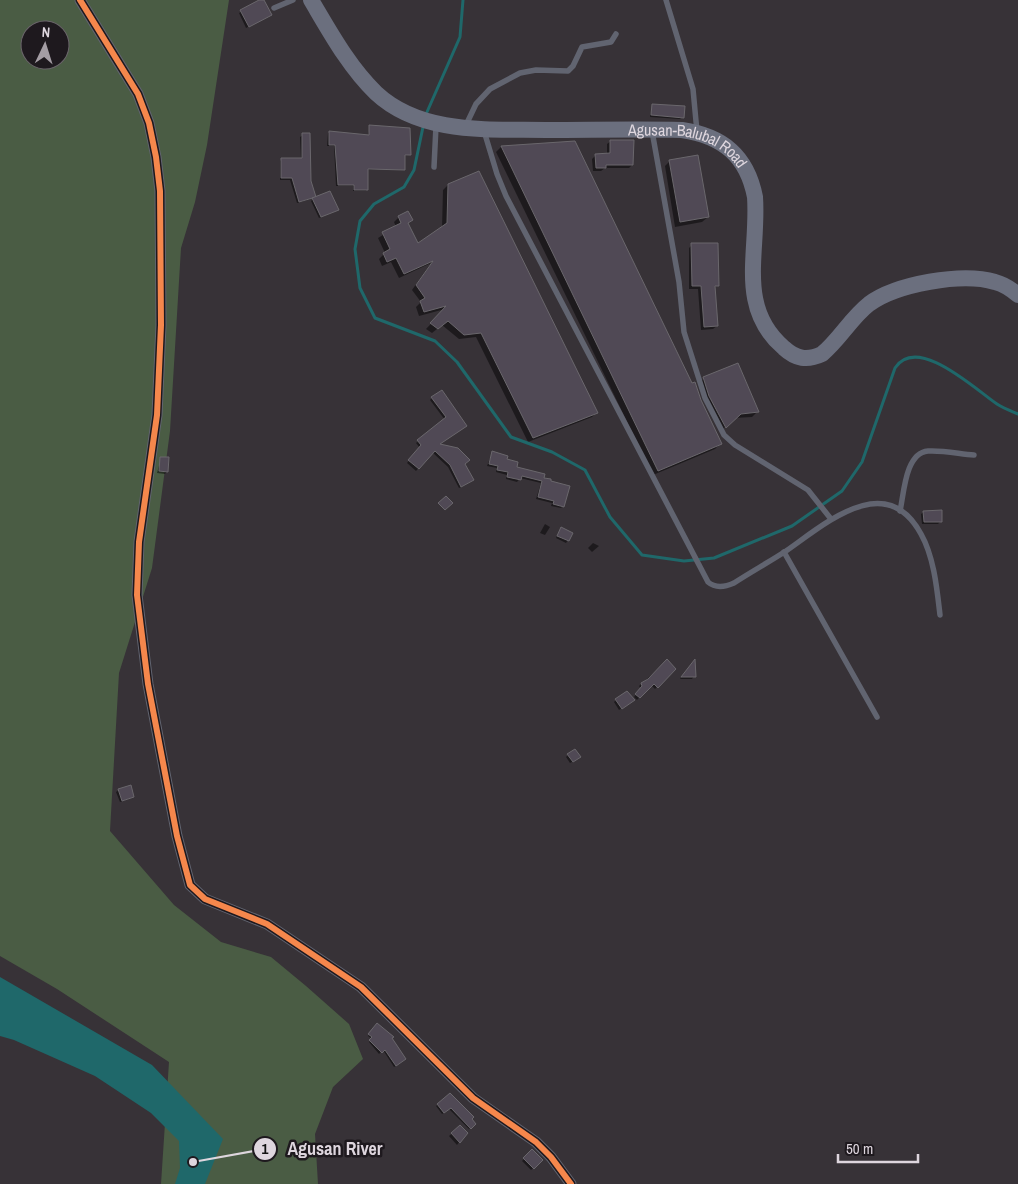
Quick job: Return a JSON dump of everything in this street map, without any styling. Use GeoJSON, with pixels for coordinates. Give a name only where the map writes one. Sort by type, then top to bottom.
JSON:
{"type":"FeatureCollection","features":[{"type":"Feature","properties":{"kind":"main road","name":"Agusan-Balubal Road"},"geometry":{"type":"LineString","coordinates":[[311,0],[344,54],[377,94],[410,116],[436,124],[465,128],[652,129],[697,132],[722,142],[742,165],[753,187],[756,212],[753,273],[755,302],[759,318],[775,341],[796,358],[815,358],[822,354],[868,305],[902,288],[963,279],[979,279],[995,282],[1018,294]]}},
{"type":"Feature","properties":{"kind":"street"},"geometry":{"type":"LineString","coordinates":[[80,0],[138,94],[149,123],[156,157],[161,219],[161,325],[157,416],[139,542],[137,596],[150,693],[177,836],[190,885],[205,899],[267,924],[361,987],[473,1098],[536,1142],[551,1156],[571,1184]]}},
{"type":"Feature","properties":{"kind":"lane"},"geometry":{"type":"LineString","coordinates":[[274,8],[293,0]]}},
{"type":"Feature","properties":{"kind":"lane"},"geometry":{"type":"LineString","coordinates":[[666,0],[694,89],[697,132]]}},
{"type":"Feature","properties":{"kind":"lane"},"geometry":{"type":"LineString","coordinates":[[465,128],[476,104],[490,89],[520,73],[536,70],[568,71],[573,66],[582,47],[611,42],[616,34]]}},
{"type":"Feature","properties":{"kind":"lane"},"geometry":{"type":"LineString","coordinates":[[434,167],[436,124]]}},
{"type":"Feature","properties":{"kind":"lane"},"geometry":{"type":"LineString","coordinates":[[484,129],[496,174],[506,196],[699,566],[712,585],[722,587],[734,583],[784,552],[831,519],[860,505],[881,504],[900,511],[912,521],[922,535],[934,572],[940,615]]}},
{"type":"Feature","properties":{"kind":"lane"},"geometry":{"type":"LineString","coordinates":[[652,129],[680,282],[684,332],[705,398],[724,435],[735,446],[808,490],[831,519]]}},
{"type":"Feature","properties":{"kind":"lane"},"geometry":{"type":"LineString","coordinates":[[900,511],[912,464],[920,454],[928,451],[974,455]]}},
{"type":"Feature","properties":{"kind":"lane"},"geometry":{"type":"LineString","coordinates":[[784,552],[877,717]]}},
{"type":"Feature","properties":{"kind":"green space"},"geometry":{"type":"Polygon","coordinates":[[[0,0],[229,0],[207,145],[195,202],[181,248],[170,431],[152,568],[119,673],[110,831],[174,905],[221,942],[271,957],[349,1024],[363,1059],[333,1087],[315,1134],[318,1184],[161,1184],[169,1062],[57,989],[0,956],[0,0]]]}},
{"type":"Feature","properties":{"kind":"water"},"geometry":{"type":"Polygon","coordinates":[[[0,977],[152,1065],[223,1139],[205,1184],[175,1184],[180,1168],[179,1141],[151,1113],[95,1076],[14,1040],[0,1036],[0,977]]]}},
{"type":"Feature","properties":{"kind":"building"},"geometry":{"type":"Polygon","coordinates":[[[259,0],[264,0],[272,15],[249,27],[240,10],[259,0]]]}},
{"type":"Feature","properties":{"kind":"building"},"geometry":{"type":"Polygon","coordinates":[[[652,104],[685,106],[684,118],[651,115],[652,104]]]}},
{"type":"Feature","properties":{"kind":"building"},"geometry":{"type":"Polygon","coordinates":[[[369,125],[410,128],[411,155],[405,155],[405,170],[368,169],[368,190],[354,190],[354,185],[338,185],[335,145],[329,145],[329,131],[369,135],[369,125]]]}},
{"type":"Feature","properties":{"kind":"building"},"geometry":{"type":"Polygon","coordinates":[[[302,133],[310,133],[311,181],[316,197],[299,202],[292,178],[281,178],[281,158],[302,158],[302,133]]]}},
{"type":"Feature","properties":{"kind":"building"},"geometry":{"type":"Polygon","coordinates":[[[610,140],[634,140],[633,165],[606,165],[606,168],[596,168],[595,154],[610,153],[610,140]]]}},
{"type":"Feature","properties":{"kind":"building"},"geometry":{"type":"Polygon","coordinates":[[[575,141],[692,383],[695,382],[701,400],[722,444],[658,471],[501,146],[575,141]]]}},
{"type":"Feature","properties":{"kind":"building"},"geometry":{"type":"Polygon","coordinates":[[[698,155],[709,217],[680,222],[669,160],[698,155]]]}},
{"type":"Feature","properties":{"kind":"building"},"geometry":{"type":"Polygon","coordinates":[[[479,171],[598,413],[533,438],[481,333],[464,335],[448,321],[438,329],[430,323],[446,306],[424,312],[420,301],[425,298],[416,285],[433,261],[404,274],[396,258],[387,262],[383,253],[390,249],[382,232],[401,223],[398,216],[408,211],[413,220],[408,223],[418,243],[447,223],[448,184],[479,171]]]}},
{"type":"Feature","properties":{"kind":"building"},"geometry":{"type":"Polygon","coordinates":[[[330,191],[339,210],[321,217],[312,198],[330,191]]]}},
{"type":"Feature","properties":{"kind":"building"},"geometry":{"type":"Polygon","coordinates":[[[691,243],[718,243],[719,286],[715,286],[718,326],[704,327],[701,286],[692,286],[691,243]]]}},
{"type":"Feature","properties":{"kind":"building"},"geometry":{"type":"Polygon","coordinates":[[[738,363],[759,412],[741,414],[726,428],[709,396],[703,377],[738,363]]]}},
{"type":"Feature","properties":{"kind":"building"},"geometry":{"type":"Polygon","coordinates":[[[442,390],[467,426],[440,444],[458,448],[470,460],[465,464],[474,480],[461,487],[450,465],[435,451],[419,469],[408,460],[421,445],[417,440],[446,417],[431,397],[442,390]]]}},
{"type":"Feature","properties":{"kind":"building"},"geometry":{"type":"Polygon","coordinates":[[[492,451],[508,456],[507,459],[518,462],[517,467],[545,474],[544,478],[570,486],[564,507],[553,504],[554,501],[538,497],[542,481],[522,476],[521,480],[507,477],[508,472],[497,470],[498,466],[489,464],[492,451]]]}},
{"type":"Feature","properties":{"kind":"building"},"geometry":{"type":"Polygon","coordinates":[[[160,457],[169,457],[168,472],[159,471],[160,457]]]}},
{"type":"Feature","properties":{"kind":"building"},"geometry":{"type":"Polygon","coordinates":[[[446,496],[453,503],[445,510],[438,503],[446,496]]]}},
{"type":"Feature","properties":{"kind":"building"},"geometry":{"type":"Polygon","coordinates":[[[942,510],[942,522],[924,522],[923,511],[942,510]]]}},
{"type":"Feature","properties":{"kind":"building"},"geometry":{"type":"Polygon","coordinates":[[[561,527],[573,533],[569,541],[557,536],[561,527]]]}},
{"type":"Feature","properties":{"kind":"building"},"geometry":{"type":"Polygon","coordinates":[[[667,659],[676,669],[658,688],[654,684],[640,698],[635,694],[642,686],[641,683],[648,679],[667,659]]]}},
{"type":"Feature","properties":{"kind":"building"},"geometry":{"type":"Polygon","coordinates":[[[695,659],[696,677],[681,677],[695,659]]]}},
{"type":"Feature","properties":{"kind":"building"},"geometry":{"type":"Polygon","coordinates":[[[627,691],[635,700],[622,709],[615,699],[627,691]]]}},
{"type":"Feature","properties":{"kind":"building"},"geometry":{"type":"Polygon","coordinates":[[[575,749],[581,757],[573,762],[567,754],[575,749]]]}},
{"type":"Feature","properties":{"kind":"building"},"geometry":{"type":"Polygon","coordinates":[[[131,785],[134,797],[122,801],[118,789],[131,785]]]}},
{"type":"Feature","properties":{"kind":"building"},"geometry":{"type":"Polygon","coordinates":[[[377,1023],[394,1037],[392,1038],[406,1059],[396,1066],[385,1050],[382,1053],[369,1040],[372,1037],[368,1034],[377,1023]]]}},
{"type":"Feature","properties":{"kind":"building"},"geometry":{"type":"Polygon","coordinates":[[[450,1093],[474,1117],[472,1119],[476,1124],[471,1129],[451,1108],[444,1113],[437,1104],[450,1093]]]}},
{"type":"Feature","properties":{"kind":"building"},"geometry":{"type":"Polygon","coordinates":[[[460,1125],[468,1133],[460,1143],[451,1133],[460,1125]]]}},
{"type":"Feature","properties":{"kind":"building"},"geometry":{"type":"Polygon","coordinates":[[[532,1149],[543,1160],[534,1169],[523,1158],[532,1149]]]}},
{"type":"Feature","properties":{"kind":"waterway"},"geometry":{"type":"LineString","coordinates":[[427,112],[460,37],[463,0]]}},
{"type":"Feature","properties":{"kind":"waterway"},"geometry":{"type":"LineString","coordinates":[[423,127],[414,170],[404,187],[374,204],[360,221],[355,249],[360,288],[375,318],[435,341],[457,362],[511,437],[552,452],[585,470],[610,517],[642,555],[684,561],[714,558],[792,526],[842,491],[862,462],[895,368],[905,359],[917,357],[931,360],[961,377],[997,404],[1018,414]]}},
{"type":"Feature","properties":{"kind":"cycle path"},"geometry":{"type":"LineString","coordinates":[[80,0],[138,94],[149,123],[156,157],[160,191],[161,325],[157,415],[139,542],[137,595],[148,684],[177,836],[190,885],[205,899],[267,924],[361,987],[473,1098],[536,1142],[551,1157],[571,1184]]}},
{"type":"Feature","properties":{"kind":"place","name":"Agusan River"},"geometry":{"type":"Point","coordinates":[193,1162]}}]}
